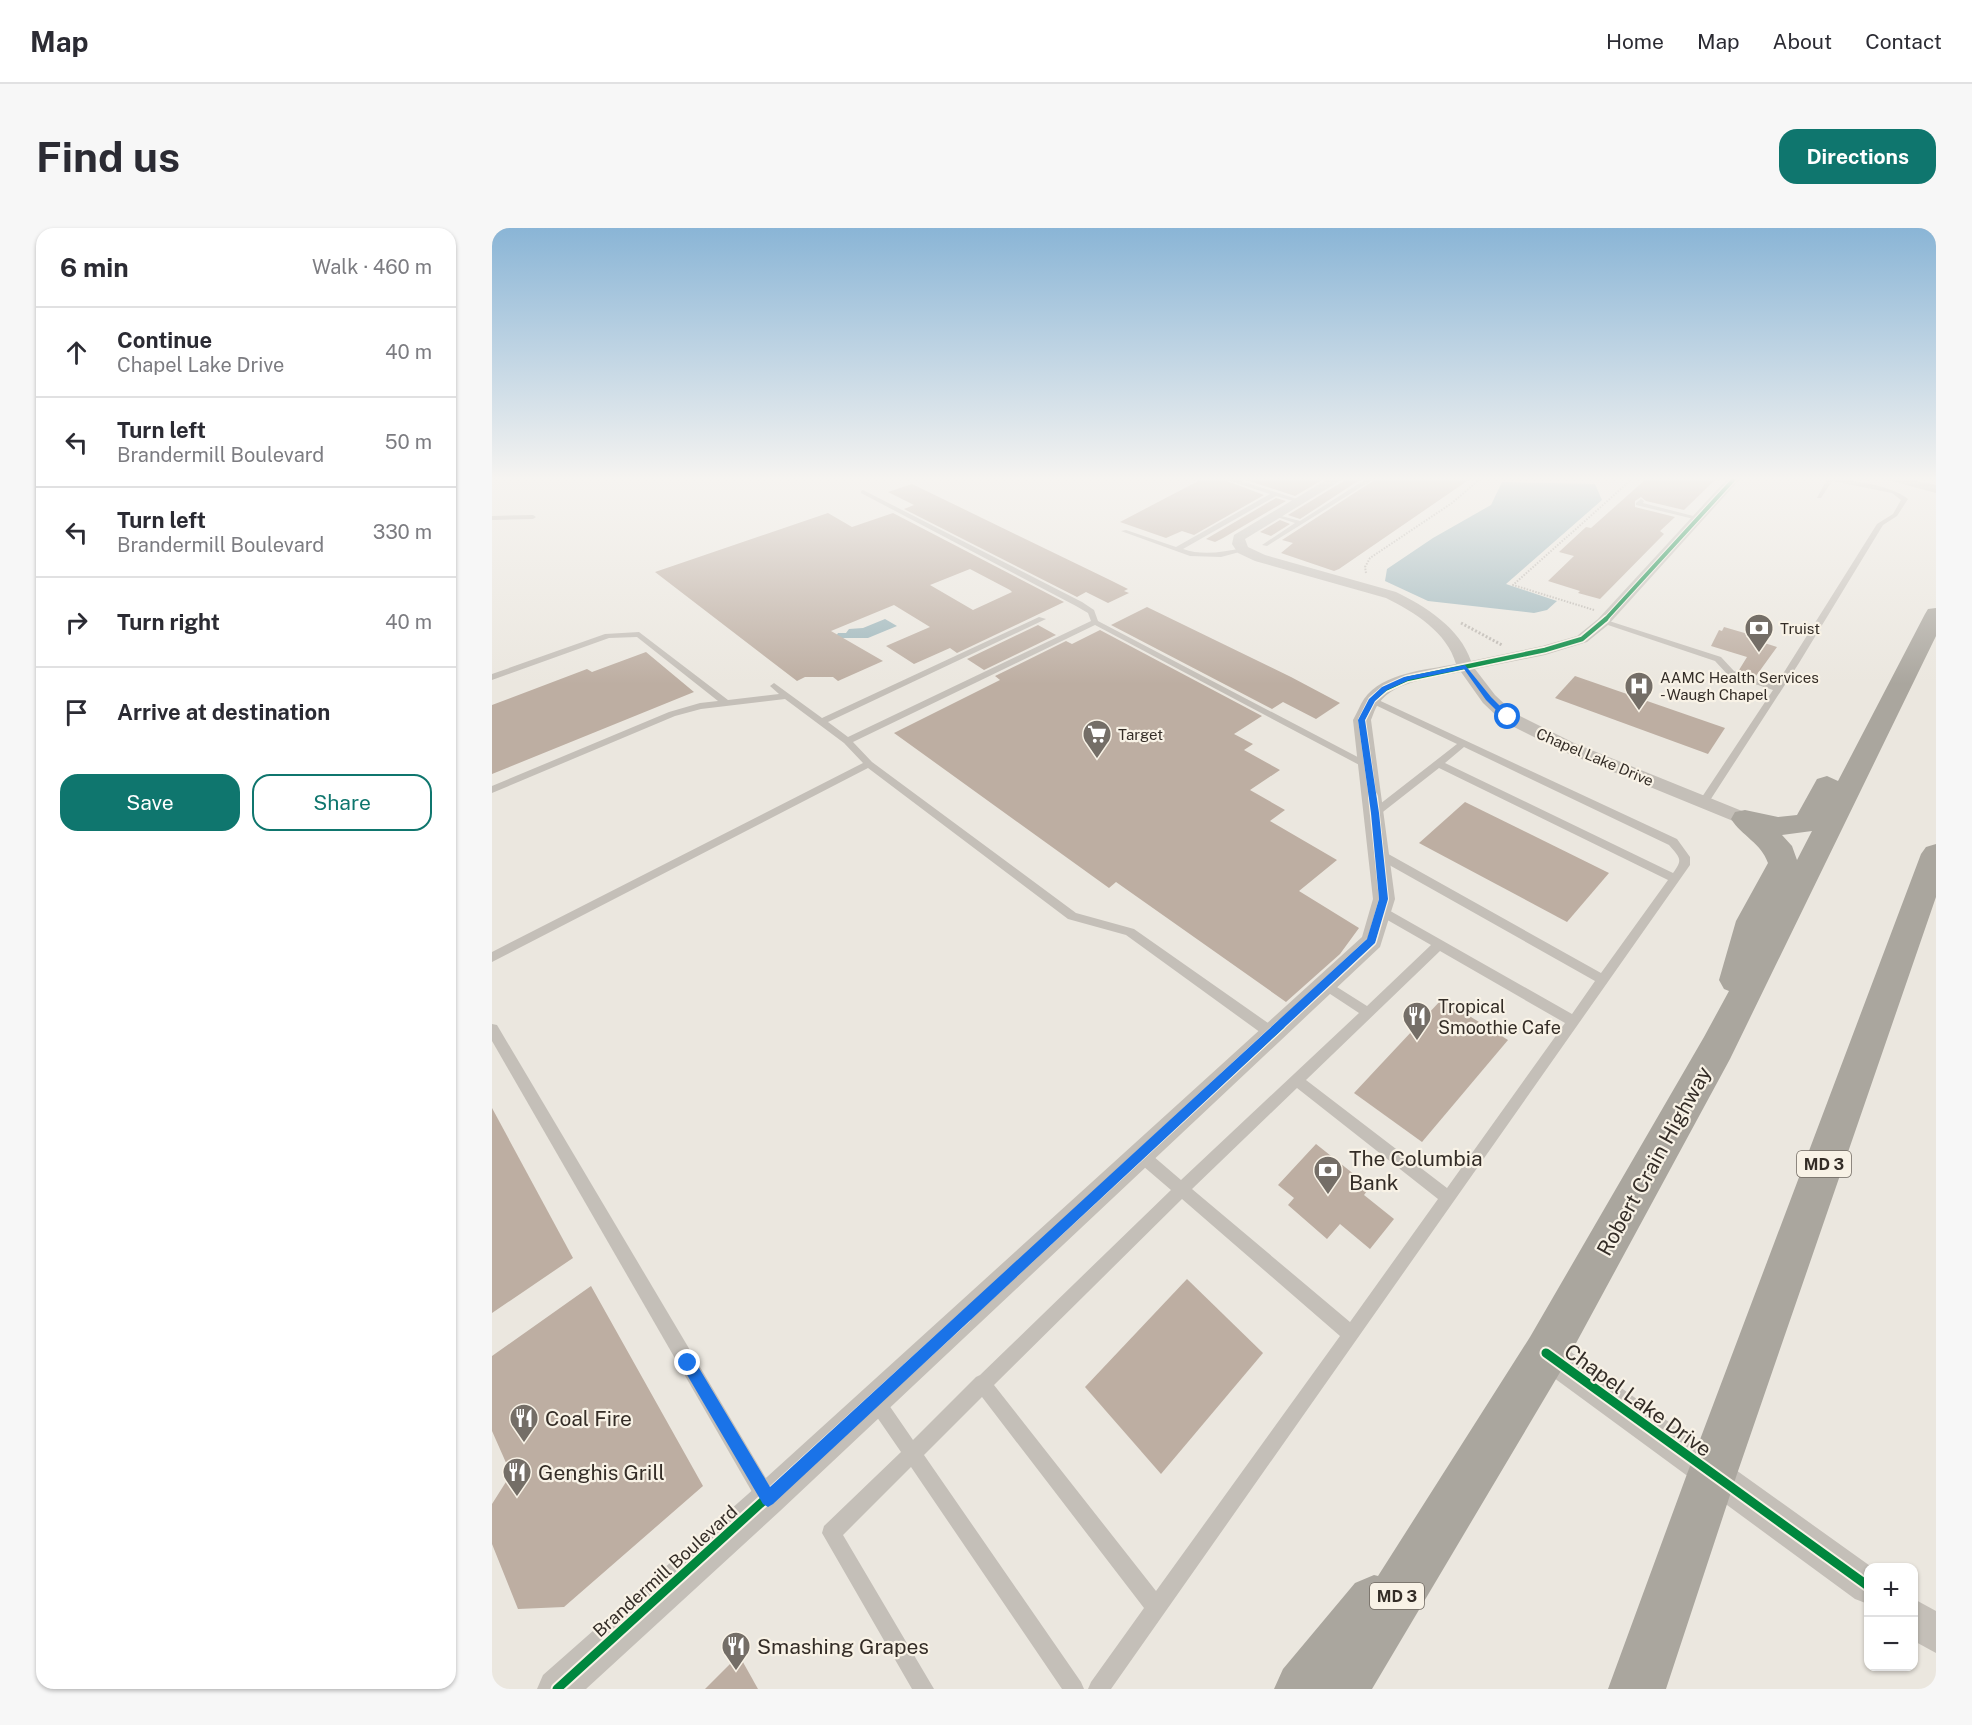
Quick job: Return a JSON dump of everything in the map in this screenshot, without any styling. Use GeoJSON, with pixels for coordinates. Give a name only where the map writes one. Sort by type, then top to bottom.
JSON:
{"type":"FeatureCollection","features":[{"type":"Feature","properties":{"kind":"highway","name":"Robert Crain Highway"},"geometry":{"type":"LineString","coordinates":[[1340,1689],[1546,1353],[1717,1048],[1936,615]]}},
{"type":"Feature","properties":{"kind":"highway"},"geometry":{"type":"LineString","coordinates":[[1745,819],[1778,826],[1807,823],[1866,708],[1910,668]]}},
{"type":"Feature","properties":{"kind":"highway"},"geometry":{"type":"LineString","coordinates":[[1717,1048],[1752,921],[1784,863],[1777,846],[1745,819]]}},
{"type":"Feature","properties":{"kind":"highway","name":"MD 3"},"geometry":{"type":"LineString","coordinates":[[1637,1689],[1712,1474],[1936,854]]}},
{"type":"Feature","properties":{"kind":"highway"},"geometry":{"type":"LineString","coordinates":[[1303,1689],[1454,1503]]}},
{"type":"Feature","properties":{"kind":"street"},"geometry":{"type":"LineString","coordinates":[[1372,700],[1385,688],[1407,679],[1545,650],[1582,639],[1597,620],[1669,547]]}},
{"type":"Feature","properties":{"kind":"street","name":"Chapel Lake Drive"},"geometry":{"type":"LineString","coordinates":[[1243,550],[1288,568],[1308,579],[1382,600],[1399,608],[1419,623],[1445,653],[1465,667],[1489,699],[1508,717],[1568,747],[1745,819]]}},
{"type":"Feature","properties":{"kind":"street","name":"Brandermill Boulevard"},"geometry":{"type":"LineString","coordinates":[[557,1689],[876,1400],[1372,941],[1384,899],[1362,720],[1372,700]]}},
{"type":"Feature","properties":{"kind":"street","name":"Chapel Lake Drive"},"geometry":{"type":"LineString","coordinates":[[1546,1353],[1864,1582]]}},
{"type":"Feature","properties":{"kind":"street"},"geometry":{"type":"LineString","coordinates":[[1918,1621],[1936,1634]]}},
{"type":"Feature","properties":{"kind":"lane"},"geometry":{"type":"LineString","coordinates":[[969,547],[1079,604],[1091,612],[1095,622],[1368,766]]}},
{"type":"Feature","properties":{"kind":"lane"},"geometry":{"type":"LineString","coordinates":[[1168,547],[1205,556],[1243,550]]}},
{"type":"Feature","properties":{"kind":"lane"},"geometry":{"type":"LineString","coordinates":[[1176,550],[1181,547]]}},
{"type":"Feature","properties":{"kind":"lane"},"geometry":{"type":"LineString","coordinates":[[1703,803],[1778,689],[1866,547]]}},
{"type":"Feature","properties":{"kind":"lane"},"geometry":{"type":"LineString","coordinates":[[821,722],[1042,619]]}},
{"type":"Feature","properties":{"kind":"lane"},"geometry":{"type":"LineString","coordinates":[[1597,620],[1718,659],[1731,674],[1778,689]]}},
{"type":"Feature","properties":{"kind":"lane"},"geometry":{"type":"LineString","coordinates":[[847,741],[1095,622]]}},
{"type":"Feature","properties":{"kind":"lane"},"geometry":{"type":"LineString","coordinates":[[492,677],[608,636],[639,634],[727,704]]}},
{"type":"Feature","properties":{"kind":"lane"},"geometry":{"type":"LineString","coordinates":[[774,686],[847,741],[869,764],[1072,916],[1130,932],[1273,1034]]}},
{"type":"Feature","properties":{"kind":"lane"},"geometry":{"type":"LineString","coordinates":[[492,790],[672,714],[700,706],[787,696]]}},
{"type":"Feature","properties":{"kind":"lane"},"geometry":{"type":"LineString","coordinates":[[1098,1689],[1685,865],[1685,857],[1673,842],[1372,700]]}},
{"type":"Feature","properties":{"kind":"lane"},"geometry":{"type":"LineString","coordinates":[[1375,813],[1464,743]]}},
{"type":"Feature","properties":{"kind":"lane"},"geometry":{"type":"LineString","coordinates":[[492,957],[869,764]]}},
{"type":"Feature","properties":{"kind":"lane"},"geometry":{"type":"LineString","coordinates":[[1439,764],[1676,879]]}},
{"type":"Feature","properties":{"kind":"lane"},"geometry":{"type":"LineString","coordinates":[[1379,854],[1603,980]]}},
{"type":"Feature","properties":{"kind":"lane"},"geometry":{"type":"LineString","coordinates":[[1381,911],[1574,1022]]}},
{"type":"Feature","properties":{"kind":"lane"},"geometry":{"type":"LineString","coordinates":[[924,1689],[831,1533],[1181,1190],[1439,945]]}},
{"type":"Feature","properties":{"kind":"lane"},"geometry":{"type":"LineString","coordinates":[[1325,985],[1368,1013]]}},
{"type":"Feature","properties":{"kind":"lane"},"geometry":{"type":"LineString","coordinates":[[492,1029],[768,1499]]}},
{"type":"Feature","properties":{"kind":"lane"},"geometry":{"type":"LineString","coordinates":[[1297,1080],[1448,1198]]}},
{"type":"Feature","properties":{"kind":"lane"},"geometry":{"type":"LineString","coordinates":[[1141,1155],[1351,1334]]}},
{"type":"Feature","properties":{"kind":"lane"},"geometry":{"type":"LineString","coordinates":[[982,1383],[1156,1608]]}},
{"type":"Feature","properties":{"kind":"lane"},"geometry":{"type":"LineString","coordinates":[[876,1400],[1074,1689]]}},
{"type":"Feature","properties":{"kind":"path"},"geometry":{"type":"LineString","coordinates":[[1366,575],[1365,567],[1370,558],[1386,547]]}},
{"type":"Feature","properties":{"kind":"path"},"geometry":{"type":"LineString","coordinates":[[1555,547],[1513,585],[1598,612],[1597,620]]}},
{"type":"Feature","properties":{"kind":"path"},"geometry":{"type":"LineString","coordinates":[[1460,623],[1488,635],[1509,649]]}},
{"type":"Feature","properties":{"kind":"water"},"geometry":{"type":"Polygon","coordinates":[[[1419,547],[1548,547],[1506,584],[1557,601],[1547,610],[1534,613],[1428,601],[1385,581],[1387,569],[1419,547]]]}},
{"type":"Feature","properties":{"kind":"water"},"geometry":{"type":"Polygon","coordinates":[[[885,619],[897,626],[868,638],[835,638],[838,633],[863,628],[885,619]]]}},
{"type":"Feature","properties":{"kind":"building"},"geometry":{"type":"Polygon","coordinates":[[[728,547],[959,547],[1064,602],[957,653],[950,648],[914,664],[886,646],[930,627],[894,605],[831,631],[883,661],[838,681],[833,677],[805,677],[797,681],[655,572],[728,547]],[[970,569],[930,585],[973,610],[1012,592],[970,569]]]}},
{"type":"Feature","properties":{"kind":"building"},"geometry":{"type":"Polygon","coordinates":[[[979,547],[1042,547],[1128,589],[1124,591],[1129,593],[1108,603],[1086,592],[1077,597],[979,547]]]}},
{"type":"Feature","properties":{"kind":"building"},"geometry":{"type":"Polygon","coordinates":[[[1288,547],[1371,547],[1334,571],[1281,553],[1288,547]]]}},
{"type":"Feature","properties":{"kind":"building"},"geometry":{"type":"Polygon","coordinates":[[[1564,547],[1651,547],[1600,599],[1548,581],[1574,556],[1559,552],[1564,547]]]}},
{"type":"Feature","properties":{"kind":"building"},"geometry":{"type":"Polygon","coordinates":[[[1147,607],[1340,703],[1316,719],[1283,702],[1272,709],[1111,625],[1147,607]]]}},
{"type":"Feature","properties":{"kind":"building"},"geometry":{"type":"Polygon","coordinates":[[[1038,625],[1056,635],[984,670],[967,659],[1038,625]]]}},
{"type":"Feature","properties":{"kind":"building","name":"Truist"},"geometry":{"type":"Polygon","coordinates":[[[1724,627],[1748,634],[1746,637],[1777,647],[1756,676],[1739,670],[1747,657],[1711,646],[1719,630],[1722,631],[1724,627]]]}},
{"type":"Feature","properties":{"kind":"building","name":"Target"},"geometry":{"type":"Polygon","coordinates":[[[1100,630],[1262,716],[1234,734],[1253,744],[1244,750],[1280,770],[1250,790],[1285,810],[1270,821],[1337,860],[1299,891],[1359,928],[1340,954],[1286,1002],[1116,882],[1109,888],[894,733],[1000,680],[995,676],[1066,641],[1072,644],[1100,630]]]}},
{"type":"Feature","properties":{"kind":"building"},"geometry":{"type":"Polygon","coordinates":[[[646,652],[694,692],[492,774],[492,705],[587,669],[592,672],[646,652]]]}},
{"type":"Feature","properties":{"kind":"building"},"geometry":{"type":"Polygon","coordinates":[[[1575,676],[1725,728],[1708,754],[1555,698],[1575,676]]]}},
{"type":"Feature","properties":{"kind":"building"},"geometry":{"type":"Polygon","coordinates":[[[1465,802],[1609,873],[1567,922],[1419,843],[1465,802]]]}},
{"type":"Feature","properties":{"kind":"building"},"geometry":{"type":"Polygon","coordinates":[[[1442,999],[1508,1040],[1422,1142],[1354,1093],[1442,999]]]}},
{"type":"Feature","properties":{"kind":"building"},"geometry":{"type":"Polygon","coordinates":[[[492,1108],[573,1258],[492,1313],[492,1108]]]}},
{"type":"Feature","properties":{"kind":"building","name":"The Columbia Bank"},"geometry":{"type":"Polygon","coordinates":[[[1316,1144],[1370,1187],[1364,1195],[1394,1219],[1370,1249],[1340,1224],[1327,1239],[1288,1205],[1294,1198],[1278,1185],[1316,1144]]]}},
{"type":"Feature","properties":{"kind":"building"},"geometry":{"type":"Polygon","coordinates":[[[1187,1279],[1263,1353],[1161,1474],[1085,1387],[1187,1279]]]}},
{"type":"Feature","properties":{"kind":"building"},"geometry":{"type":"Polygon","coordinates":[[[591,1286],[703,1486],[564,1607],[518,1609],[492,1544],[492,1504],[511,1474],[492,1431],[492,1356],[591,1286]]]}},
{"type":"Feature","properties":{"kind":"building","name":"Smashing Grapes"},"geometry":{"type":"Polygon","coordinates":[[[739,1655],[758,1689],[705,1689],[739,1655]]]}},
{"type":"Feature","properties":{"kind":"cycle path"},"geometry":{"type":"LineString","coordinates":[[557,1689],[768,1499],[1372,941],[1384,899],[1362,720],[1372,700],[1385,689],[1407,679],[1545,650],[1582,639],[1603,622],[1672,547]]}},
{"type":"Feature","properties":{"kind":"cycle path"},"geometry":{"type":"LineString","coordinates":[[1546,1353],[1864,1583]]}},
{"type":"Feature","properties":{"kind":"place","name":"Truist"},"geometry":{"type":"Point","coordinates":[1759,654]}},
{"type":"Feature","properties":{"kind":"place","name":"AAMC Health Services - Waugh Chapel"},"geometry":{"type":"Point","coordinates":[1639,712]}},
{"type":"Feature","properties":{"kind":"place","name":"Target"},"geometry":{"type":"Point","coordinates":[1097,760]}},
{"type":"Feature","properties":{"kind":"place","name":"Tropical Smoothie Cafe"},"geometry":{"type":"Point","coordinates":[1417,1042]}},
{"type":"Feature","properties":{"kind":"place","name":"The Columbia Bank"},"geometry":{"type":"Point","coordinates":[1328,1196]}},
{"type":"Feature","properties":{"kind":"place","name":"Coal Fire"},"geometry":{"type":"Point","coordinates":[524,1444]}},
{"type":"Feature","properties":{"kind":"place","name":"Genghis Grill"},"geometry":{"type":"Point","coordinates":[517,1498]}},
{"type":"Feature","properties":{"kind":"place","name":"Smashing Grapes"},"geometry":{"type":"Point","coordinates":[736,1672]}},
{"type":"Feature","properties":{"kind":"route"},"geometry":{"type":"LineString","coordinates":[[688,1363],[768,1499],[1372,941],[1384,899],[1362,720],[1372,700],[1385,688],[1407,679],[1465,667],[1489,699],[1508,717]]}}]}
